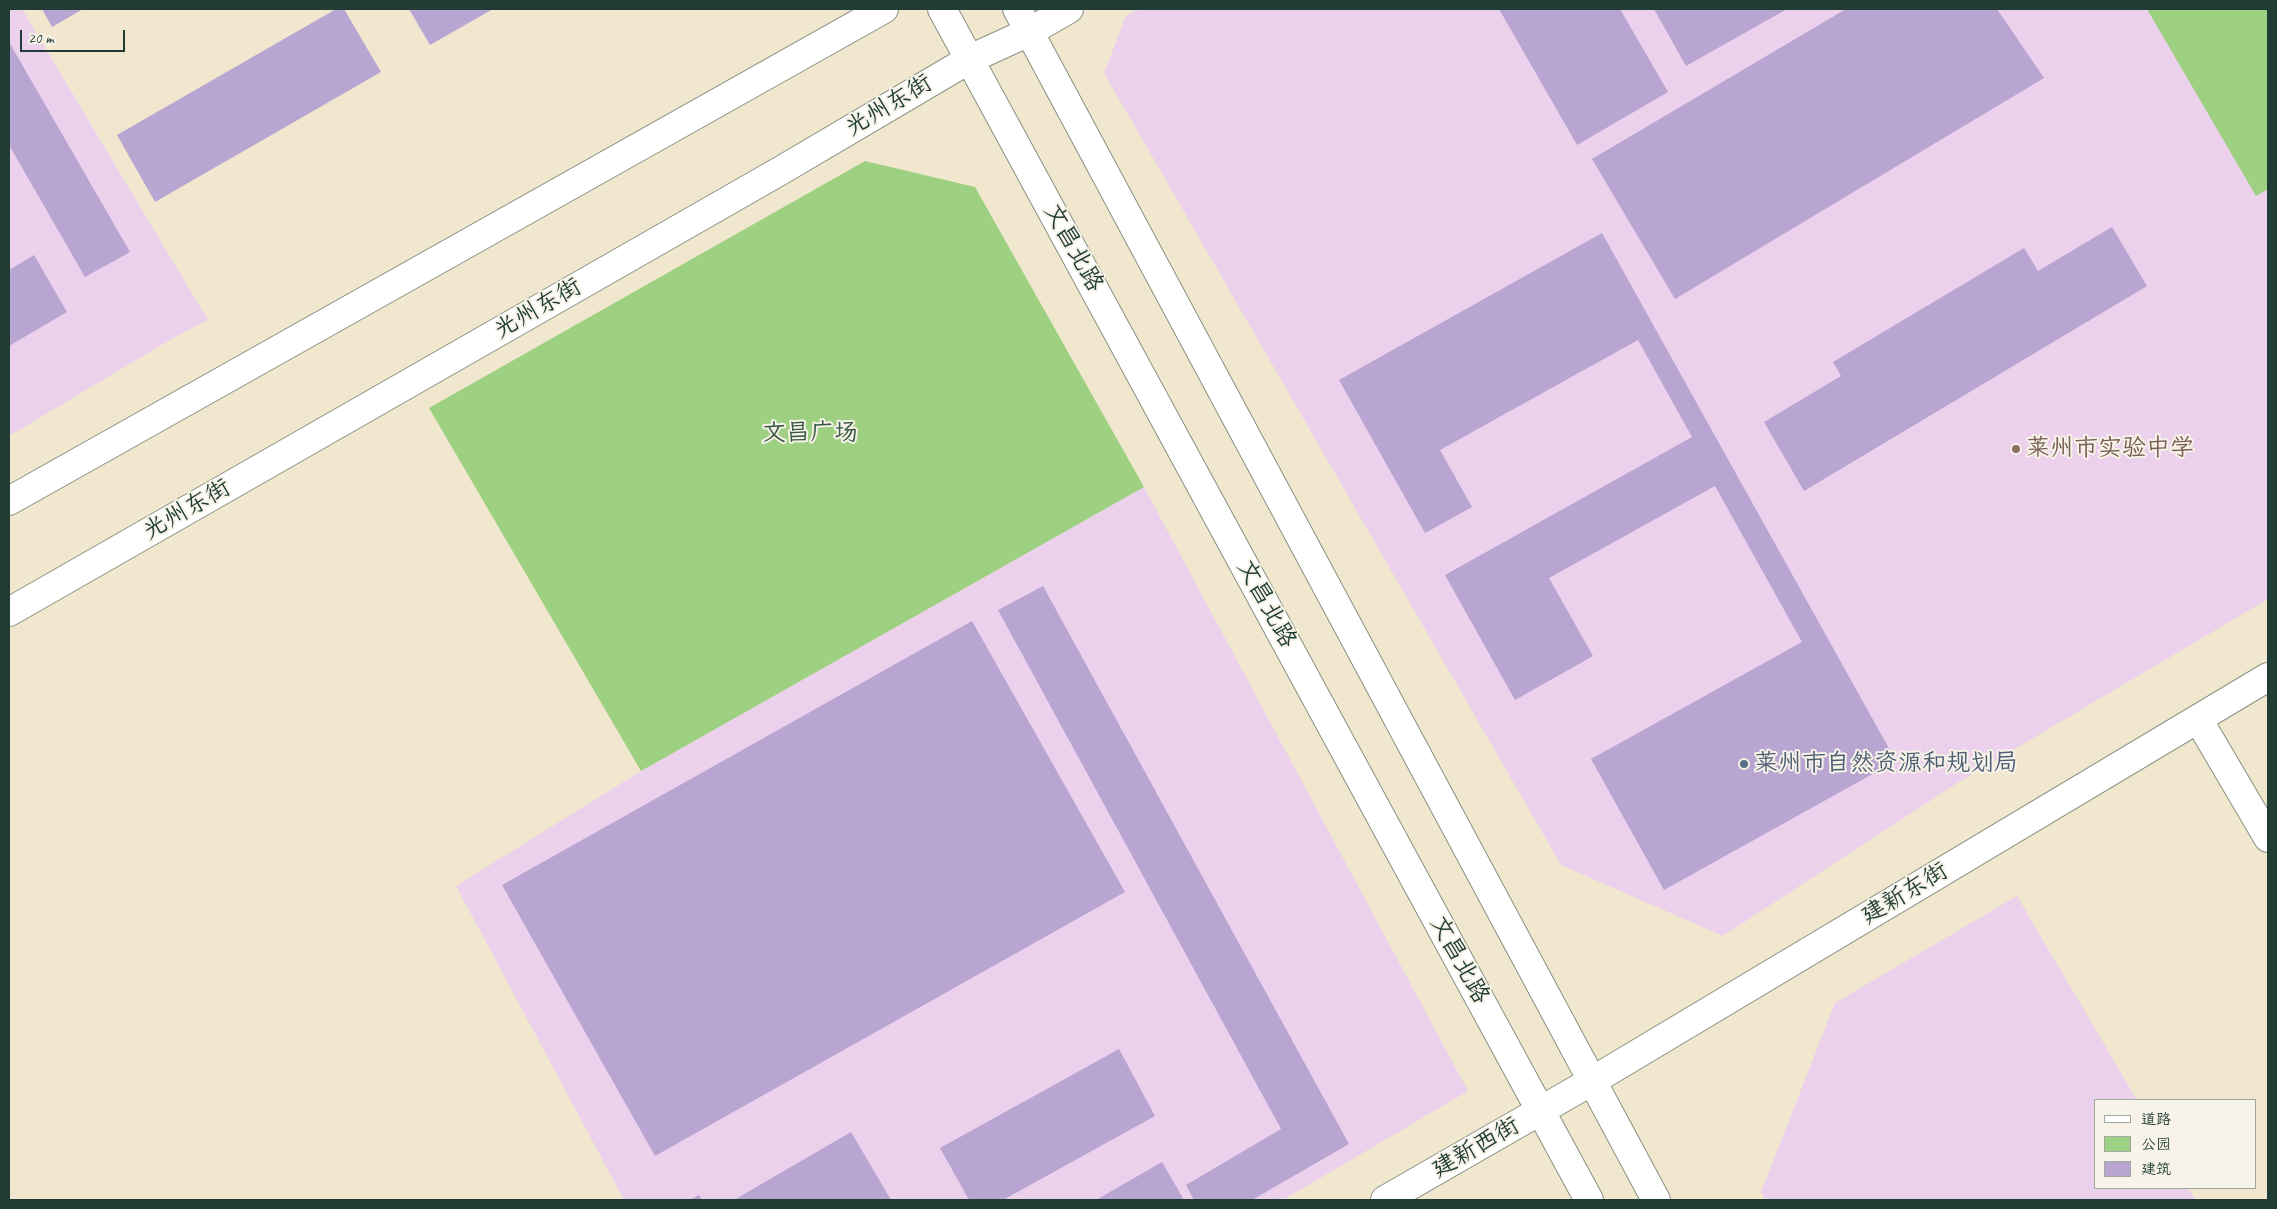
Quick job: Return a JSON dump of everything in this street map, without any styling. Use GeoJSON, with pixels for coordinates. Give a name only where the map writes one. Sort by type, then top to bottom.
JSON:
{"type":"FeatureCollection","features":[{"type":"Feature","properties":{"kind":"main road"},"geometry":{"type":"LineString","coordinates":[[9,501],[884,9]]}},
{"type":"Feature","properties":{"kind":"main road","name":"文昌北路"},"geometry":{"type":"LineString","coordinates":[[942,9],[1589,1200]]}},
{"type":"Feature","properties":{"kind":"main road","name":"光州东街"},"geometry":{"type":"LineString","coordinates":[[9,612],[771,176],[970,59],[1023,20],[1069,9]]}},
{"type":"Feature","properties":{"kind":"main road"},"geometry":{"type":"LineString","coordinates":[[1023,20],[1656,1200]]}},
{"type":"Feature","properties":{"kind":"main road","name":"建新东街"},"geometry":{"type":"LineString","coordinates":[[1540,1110],[1592,1081],[2268,677]]}},
{"type":"Feature","properties":{"kind":"main road"},"geometry":{"type":"LineString","coordinates":[[2198,719],[2268,838]]}},
{"type":"Feature","properties":{"kind":"main road","name":"建新西街"},"geometry":{"type":"LineString","coordinates":[[1385,1200],[1540,1110]]}},
{"type":"Feature","properties":{"kind":"shaded area"},"geometry":{"type":"Polygon","coordinates":[[[9,9],[22,9],[208,320],[175,337],[9,436],[9,9]]]}},
{"type":"Feature","properties":{"kind":"shaded area"},"geometry":{"type":"Polygon","coordinates":[[[1139,9],[2268,9],[2268,599],[1959,782],[1723,936],[1561,865],[1104,73],[1126,16],[1139,9]]]}},
{"type":"Feature","properties":{"kind":"shaded area"},"geometry":{"type":"Polygon","coordinates":[[[1144,487],[1468,1091],[1283,1200],[624,1200],[456,886],[641,771],[1144,487]]]}},
{"type":"Feature","properties":{"kind":"shaded area"},"geometry":{"type":"Polygon","coordinates":[[[2017,896],[2136,1099],[2094,1099],[2094,1189],[2189,1189],[2196,1200],[1765,1200],[1761,1192],[1835,1003],[2017,896]]]}},
{"type":"Feature","properties":{"kind":"green space"},"geometry":{"type":"Polygon","coordinates":[[[2147,9],[2268,9],[2268,189],[2256,196],[2147,9]]]}},
{"type":"Feature","properties":{"kind":"green space","name":"文昌广场"},"geometry":{"type":"Polygon","coordinates":[[[865,161],[975,187],[1144,487],[641,771],[429,408],[865,161]]]}},
{"type":"Feature","properties":{"kind":"building"},"geometry":{"type":"Polygon","coordinates":[[[42,9],[83,9],[52,27],[42,9]]]}},
{"type":"Feature","properties":{"kind":"building"},"geometry":{"type":"Polygon","coordinates":[[[336,9],[344,9],[381,72],[155,202],[117,135],[336,9]]]}},
{"type":"Feature","properties":{"kind":"building"},"geometry":{"type":"Polygon","coordinates":[[[409,9],[493,9],[430,45],[409,9]]]}},
{"type":"Feature","properties":{"kind":"building"},"geometry":{"type":"Polygon","coordinates":[[[1499,9],[1620,9],[1668,92],[1577,145],[1499,9]]]}},
{"type":"Feature","properties":{"kind":"building"},"geometry":{"type":"Polygon","coordinates":[[[1654,9],[1787,9],[1686,66],[1654,9]]]}},
{"type":"Feature","properties":{"kind":"building"},"geometry":{"type":"Polygon","coordinates":[[[1846,9],[1997,9],[2044,78],[1675,299],[1592,159],[1846,9]]]}},
{"type":"Feature","properties":{"kind":"building"},"geometry":{"type":"Polygon","coordinates":[[[9,42],[130,252],[85,277],[9,145],[9,42]]]}},
{"type":"Feature","properties":{"kind":"building"},"geometry":{"type":"Polygon","coordinates":[[[2112,227],[2147,286],[1804,491],[1764,422],[1841,376],[1833,362],[2024,248],[2038,271],[2112,227]]]}},
{"type":"Feature","properties":{"kind":"building","name":"莱州市自然资源和规划局"},"geometry":{"type":"Polygon","coordinates":[[[1602,233],[1896,761],[1664,890],[1591,759],[1802,642],[1715,486],[1549,578],[1593,656],[1515,700],[1445,575],[1692,437],[1638,340],[1440,450],[1472,507],[1425,533],[1339,380],[1602,233]]]}},
{"type":"Feature","properties":{"kind":"building"},"geometry":{"type":"Polygon","coordinates":[[[34,255],[67,312],[9,346],[9,270],[34,255]]]}},
{"type":"Feature","properties":{"kind":"building"},"geometry":{"type":"Polygon","coordinates":[[[1043,586],[1349,1144],[1252,1200],[1194,1200],[1186,1185],[1281,1129],[998,610],[1043,586]]]}},
{"type":"Feature","properties":{"kind":"building"},"geometry":{"type":"Polygon","coordinates":[[[972,621],[1125,892],[655,1156],[502,885],[972,621]]]}},
{"type":"Feature","properties":{"kind":"building"},"geometry":{"type":"Polygon","coordinates":[[[1119,1049],[1155,1116],[1003,1200],[969,1200],[940,1148],[1119,1049]]]}},
{"type":"Feature","properties":{"kind":"building"},"geometry":{"type":"Polygon","coordinates":[[[851,1132],[891,1200],[734,1200],[851,1132]]]}},
{"type":"Feature","properties":{"kind":"building"},"geometry":{"type":"Polygon","coordinates":[[[1162,1162],[1184,1200],[1096,1200],[1162,1162]]]}},
{"type":"Feature","properties":{"kind":"building"},"geometry":{"type":"Polygon","coordinates":[[[699,1195],[702,1200],[689,1200],[699,1195]]]}},
{"type":"Feature","properties":{"kind":"place","name":"莱州市实验中学"},"geometry":{"type":"Point","coordinates":[2016,449]}},
{"type":"Feature","properties":{"kind":"place","name":"莱州市自然资源和规划局"},"geometry":{"type":"Point","coordinates":[1744,764]}}]}
